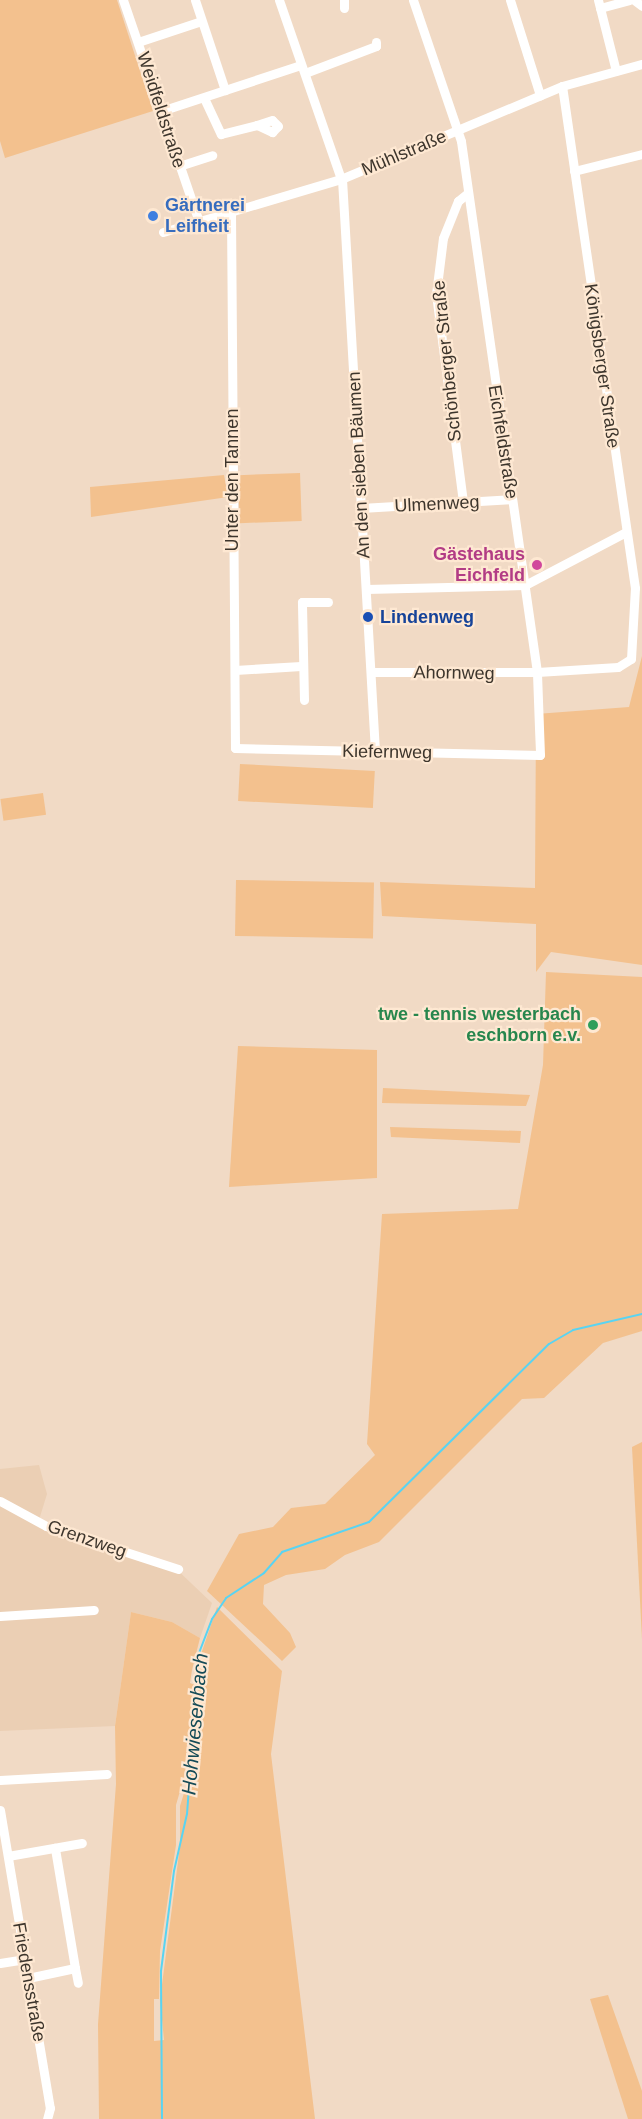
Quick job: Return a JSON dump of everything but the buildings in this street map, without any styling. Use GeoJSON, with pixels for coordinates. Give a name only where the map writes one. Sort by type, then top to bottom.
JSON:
{"type":"FeatureCollection","features":[{"type":"Feature","properties":{"kind":"street","name":"Weidfeldstraße"},"geometry":{"type":"LineString","coordinates":[[123,0],[198,219]]}},
{"type":"Feature","properties":{"kind":"street"},"geometry":{"type":"LineString","coordinates":[[195,0],[225,90]]}},
{"type":"Feature","properties":{"kind":"street","name":"An den sieben Bäumen"},"geometry":{"type":"LineString","coordinates":[[279,0],[342,179],[375,752]]}},
{"type":"Feature","properties":{"kind":"street","name":"Eichfeldstraße"},"geometry":{"type":"LineString","coordinates":[[413,0],[459,130],[537,672],[540,755]]}},
{"type":"Feature","properties":{"kind":"street"},"geometry":{"type":"LineString","coordinates":[[510,0],[540,95]]}},
{"type":"Feature","properties":{"kind":"street"},"geometry":{"type":"LineString","coordinates":[[615,71],[599,4],[629,0]]}},
{"type":"Feature","properties":{"kind":"street"},"geometry":{"type":"LineString","coordinates":[[634,0],[642,6]]}},
{"type":"Feature","properties":{"kind":"street"},"geometry":{"type":"LineString","coordinates":[[138,42],[201,21]]}},
{"type":"Feature","properties":{"kind":"street"},"geometry":{"type":"LineString","coordinates":[[161,111],[376,46],[376,42]]}},
{"type":"Feature","properties":{"kind":"street","name":"Mühlstraße"},"geometry":{"type":"LineString","coordinates":[[163,232],[198,219],[231,212],[342,179],[562,86],[642,64]]}},
{"type":"Feature","properties":{"kind":"street","name":"Königsberger Straße"},"geometry":{"type":"LineString","coordinates":[[562,86],[636,598],[634,646]]}},
{"type":"Feature","properties":{"kind":"street"},"geometry":{"type":"LineString","coordinates":[[204,98],[221,134],[257,125]]}},
{"type":"Feature","properties":{"kind":"street"},"geometry":{"type":"LineString","coordinates":[[574,171],[642,154]]}},
{"type":"Feature","properties":{"kind":"street"},"geometry":{"type":"LineString","coordinates":[[180,166],[212,155]]}},
{"type":"Feature","properties":{"kind":"street","name":"Schönberger Straße"},"geometry":{"type":"LineString","coordinates":[[464,502],[436,294],[443,238],[458,201],[468,193]]}},
{"type":"Feature","properties":{"kind":"street","name":"Unter den Tannen"},"geometry":{"type":"LineString","coordinates":[[231,212],[235,748]]}},
{"type":"Feature","properties":{"kind":"street","name":"Ulmenweg"},"geometry":{"type":"LineString","coordinates":[[362,508],[512,499]]}},
{"type":"Feature","properties":{"kind":"street"},"geometry":{"type":"LineString","coordinates":[[366,590],[525,585],[626,532]]}},
{"type":"Feature","properties":{"kind":"street"},"geometry":{"type":"LineString","coordinates":[[304,700],[301,666],[302,602],[328,602]]}},
{"type":"Feature","properties":{"kind":"street","name":"Ahornweg"},"geometry":{"type":"LineString","coordinates":[[370,672],[537,672],[623,666],[631,659],[634,646]]}},
{"type":"Feature","properties":{"kind":"street"},"geometry":{"type":"LineString","coordinates":[[234,670],[301,666]]}},
{"type":"Feature","properties":{"kind":"street","name":"Kiefernweg"},"geometry":{"type":"LineString","coordinates":[[235,748],[540,755]]}},
{"type":"Feature","properties":{"kind":"street","name":"Grenzweg"},"geometry":{"type":"LineString","coordinates":[[0,1501],[46,1526],[178,1569]]}},
{"type":"Feature","properties":{"kind":"street"},"geometry":{"type":"LineString","coordinates":[[0,1616],[94,1610]]}},
{"type":"Feature","properties":{"kind":"street"},"geometry":{"type":"LineString","coordinates":[[0,1780],[107,1774]]}},
{"type":"Feature","properties":{"kind":"street","name":"Friedensstraße"},"geometry":{"type":"LineString","coordinates":[[0,1810],[50,2108],[47,2119]]}},
{"type":"Feature","properties":{"kind":"street"},"geometry":{"type":"LineString","coordinates":[[8,1856],[82,1843]]}},
{"type":"Feature","properties":{"kind":"street"},"geometry":{"type":"LineString","coordinates":[[55,1848],[78,1983]]}},
{"type":"Feature","properties":{"kind":"street"},"geometry":{"type":"LineString","coordinates":[[0,1963],[24,1959]]}},
{"type":"Feature","properties":{"kind":"street"},"geometry":{"type":"LineString","coordinates":[[28,1978],[75,1968]]}},
{"type":"Feature","properties":{"kind":"shaded area"},"geometry":{"type":"Polygon","coordinates":[[[0,0],[117,0],[153,111],[5,158],[0,141],[0,0]]]}},
{"type":"Feature","properties":{"kind":"shaded area"},"geometry":{"type":"Polygon","coordinates":[[[300,473],[302,521],[240,523],[238,475],[300,473]]]}},
{"type":"Feature","properties":{"kind":"shaded area"},"geometry":{"type":"Polygon","coordinates":[[[224,475],[228,497],[91,517],[90,487],[224,475]]]}},
{"type":"Feature","properties":{"kind":"shaded area"},"geometry":{"type":"Polygon","coordinates":[[[642,656],[642,965],[551,952],[536,972],[536,924],[382,916],[380,882],[535,888],[536,714],[629,707],[642,656]]]}},
{"type":"Feature","properties":{"kind":"shaded area"},"geometry":{"type":"Polygon","coordinates":[[[240,764],[375,771],[373,808],[238,801],[240,764]]]}},
{"type":"Feature","properties":{"kind":"shaded area"},"geometry":{"type":"Polygon","coordinates":[[[43,793],[46,815],[3,821],[0,799],[43,793]]]}},
{"type":"Feature","properties":{"kind":"shaded area"},"geometry":{"type":"Polygon","coordinates":[[[236,880],[374,882],[373,938],[235,936],[236,880]]]}},
{"type":"Feature","properties":{"kind":"shaded area"},"geometry":{"type":"Polygon","coordinates":[[[546,972],[642,977],[642,1331],[603,1343],[544,1398],[522,1399],[379,1542],[345,1555],[325,1569],[286,1575],[264,1585],[263,1604],[290,1633],[296,1647],[282,1661],[207,1591],[239,1534],[273,1527],[291,1508],[325,1504],[375,1455],[367,1444],[382,1214],[518,1209],[543,1065],[546,972]]]}},
{"type":"Feature","properties":{"kind":"shaded area"},"geometry":{"type":"Polygon","coordinates":[[[238,1046],[377,1050],[377,1178],[229,1187],[238,1046]]]}},
{"type":"Feature","properties":{"kind":"shaded area"},"geometry":{"type":"Polygon","coordinates":[[[383,1088],[530,1095],[526,1106],[382,1103],[383,1088]]]}},
{"type":"Feature","properties":{"kind":"shaded area"},"geometry":{"type":"Polygon","coordinates":[[[390,1127],[521,1131],[520,1143],[391,1137],[390,1127]]]}},
{"type":"Feature","properties":{"kind":"shaded area"},"geometry":{"type":"Polygon","coordinates":[[[642,1442],[642,1639],[632,1447],[642,1442]]]}},
{"type":"Feature","properties":{"kind":"shaded area"},"geometry":{"type":"Polygon","coordinates":[[[39,1465],[47,1494],[39,1520],[171,1564],[212,1603],[200,1638],[172,1622],[131,1612],[115,1726],[0,1731],[0,1469],[39,1465]]]}},
{"type":"Feature","properties":{"kind":"shaded area"},"geometry":{"type":"Polygon","coordinates":[[[217,1607],[282,1671],[271,1754],[315,2119],[99,2119],[98,2024],[116,1784],[115,1726],[131,1612],[172,1622],[200,1638],[190,1683],[195,1685],[196,1669],[217,1607]],[[191,1744],[187,1746],[185,1774],[176,1805],[176,1845],[160,1951],[159,1999],[154,1999],[154,2041],[164,2040],[160,2000],[180,1846],[180,1806],[190,1774],[191,1744]]]}},
{"type":"Feature","properties":{"kind":"shaded area"},"geometry":{"type":"Polygon","coordinates":[[[608,1995],[642,2091],[642,2119],[628,2119],[590,1999],[608,1995]]]}},
{"type":"Feature","properties":{"kind":"waterway","name":"Hohwiesenbach"},"geometry":{"type":"LineString","coordinates":[[162,2119],[161,1971],[174,1871],[187,1814],[199,1653],[212,1619],[226,1598],[264,1573],[282,1552],[369,1522],[549,1344],[573,1330],[642,1314]]}},
{"type":"Feature","properties":{"kind":"place","name":"Gärtnerei Leifheit"},"geometry":{"type":"Point","coordinates":[153,216]}},
{"type":"Feature","properties":{"kind":"place","name":"Gästehaus Eichfeld"},"geometry":{"type":"Point","coordinates":[537,565]}},
{"type":"Feature","properties":{"kind":"place","name":"Lindenweg"},"geometry":{"type":"Point","coordinates":[368,617]}},
{"type":"Feature","properties":{"kind":"place","name":"twe - tennis westerbach eschborn e.v."},"geometry":{"type":"Point","coordinates":[593,1025]}}]}
